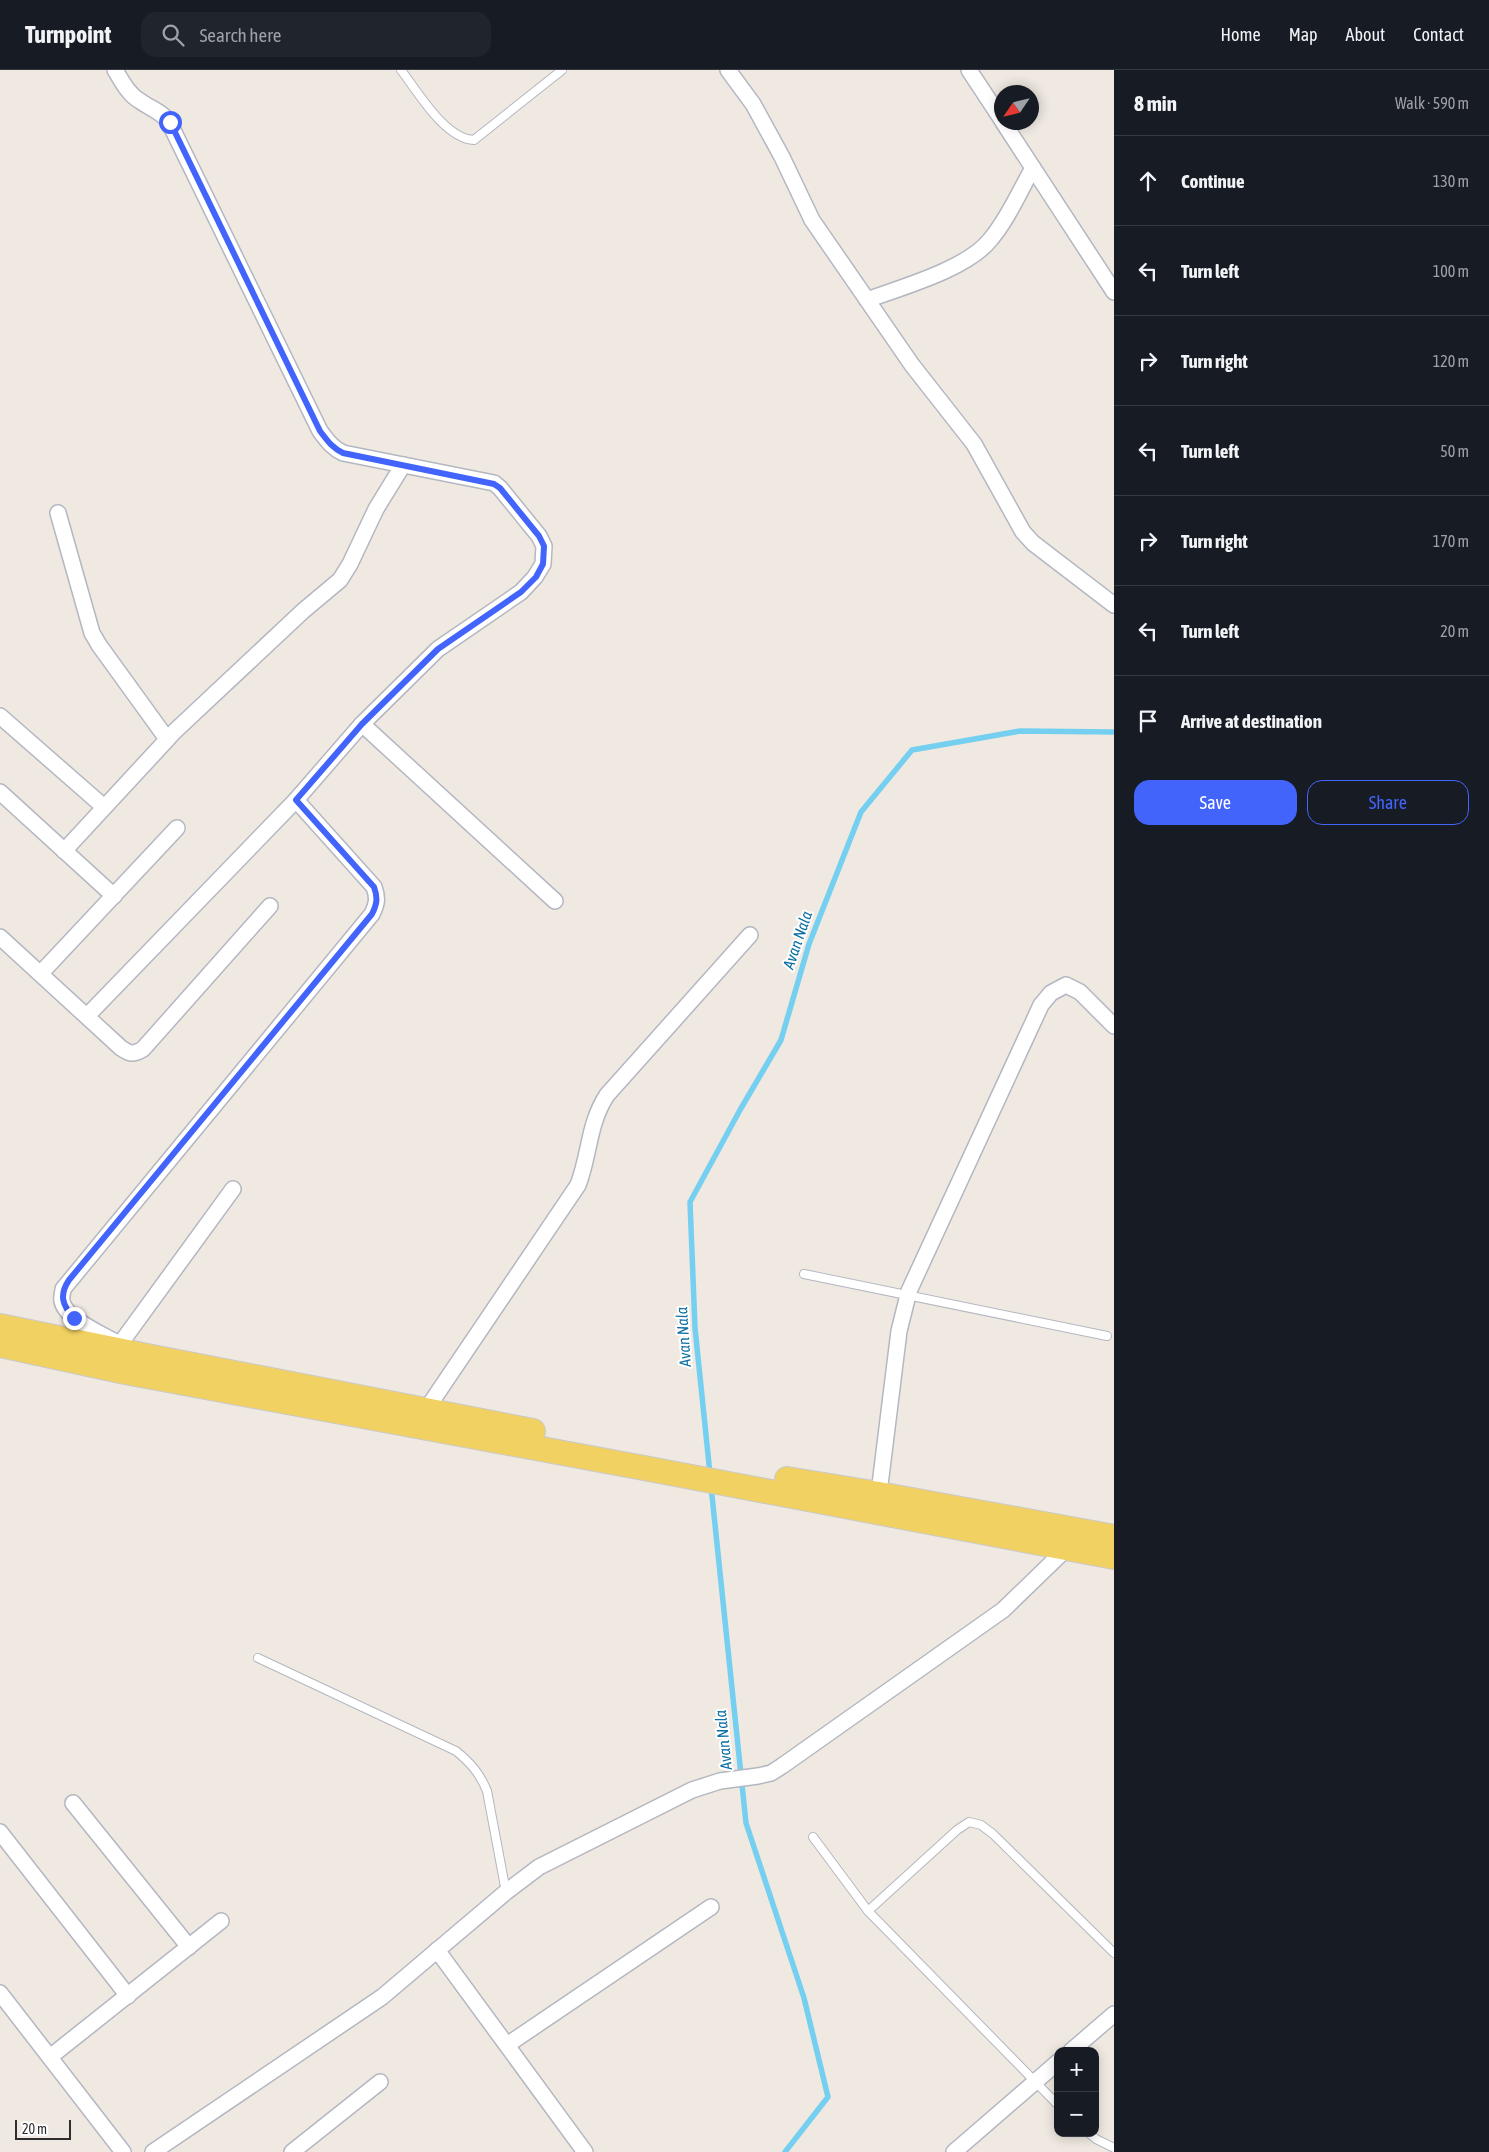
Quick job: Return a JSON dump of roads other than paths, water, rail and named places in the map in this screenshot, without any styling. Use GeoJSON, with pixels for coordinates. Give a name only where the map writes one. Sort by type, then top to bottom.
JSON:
{"type":"FeatureCollection","features":[{"type":"Feature","properties":{"kind":"main road"},"geometry":{"type":"LineString","coordinates":[[0,1326],[114,1354],[736,1478],[877,1504],[1114,1538]]}},
{"type":"Feature","properties":{"kind":"main road"},"geometry":{"type":"LineString","coordinates":[[0,1345],[114,1354],[426,1410],[645,1460]]}},
{"type":"Feature","properties":{"kind":"main road"},"geometry":{"type":"LineString","coordinates":[[877,1504],[1066,1549],[1114,1558]]}},
{"type":"Feature","properties":{"kind":"street"},"geometry":{"type":"LineString","coordinates":[[87,1016],[296,800],[362,724],[438,649],[521,592],[536,577],[543,564],[544,546],[539,536],[500,488],[494,484],[343,453],[335,449],[316,422],[170,122],[159,111],[140,101],[129,92],[115,70]]}},
{"type":"Feature","properties":{"kind":"street"},"geometry":{"type":"LineString","coordinates":[[728,70],[748,97],[782,157],[812,220],[912,365],[974,444],[1022,532],[1033,543],[1114,605]]}},
{"type":"Feature","properties":{"kind":"street"},"geometry":{"type":"LineString","coordinates":[[968,70],[994,109]]}},
{"type":"Feature","properties":{"kind":"street"},"geometry":{"type":"LineString","coordinates":[[1008,130],[1114,292]]}},
{"type":"Feature","properties":{"kind":"street"},"geometry":{"type":"LineString","coordinates":[[867,300],[953,267],[989,242],[1000,228],[1033,168]]}},
{"type":"Feature","properties":{"kind":"street"},"geometry":{"type":"LineString","coordinates":[[64,851],[167,739],[303,611],[340,580],[350,564],[376,509],[403,465]]}},
{"type":"Feature","properties":{"kind":"street"},"geometry":{"type":"LineString","coordinates":[[58,513],[92,633],[167,739]]}},
{"type":"Feature","properties":{"kind":"street"},"geometry":{"type":"LineString","coordinates":[[0,716],[104,808]]}},
{"type":"Feature","properties":{"kind":"street"},"geometry":{"type":"LineString","coordinates":[[362,724],[555,901]]}},
{"type":"Feature","properties":{"kind":"street"},"geometry":{"type":"LineString","coordinates":[[0,792],[114,896]]}},
{"type":"Feature","properties":{"kind":"street"},"geometry":{"type":"LineString","coordinates":[[233,1189],[114,1354],[66,1309],[62,1301],[63,1289],[372,914],[376,905],[377,895],[374,887],[296,800]]}},
{"type":"Feature","properties":{"kind":"street"},"geometry":{"type":"LineString","coordinates":[[41,973],[177,828]]}},
{"type":"Feature","properties":{"kind":"street"},"geometry":{"type":"LineString","coordinates":[[0,937],[121,1048],[130,1054],[135,1054],[143,1049],[270,906]]}},
{"type":"Feature","properties":{"kind":"street"},"geometry":{"type":"LineString","coordinates":[[426,1410],[578,1185],[584,1169],[594,1120],[607,1095],[750,935]]}},
{"type":"Feature","properties":{"kind":"street"},"geometry":{"type":"LineString","coordinates":[[877,1504],[899,1331],[907,1297],[918,1268],[1041,1005],[1051,992],[1066,986],[1080,992],[1114,1026]]}},
{"type":"Feature","properties":{"kind":"street"},"geometry":{"type":"LineString","coordinates":[[153,2152],[382,1997],[506,1892],[539,1867],[692,1790],[720,1781],[771,1773],[1003,1610],[1066,1549]]}},
{"type":"Feature","properties":{"kind":"street"},"geometry":{"type":"LineString","coordinates":[[74,1803],[189,1947]]}},
{"type":"Feature","properties":{"kind":"street"},"geometry":{"type":"LineString","coordinates":[[0,1832],[128,1996]]}},
{"type":"Feature","properties":{"kind":"street"},"geometry":{"type":"LineString","coordinates":[[507,2045],[711,1907]]}},
{"type":"Feature","properties":{"kind":"street"},"geometry":{"type":"LineString","coordinates":[[50,2057],[221,1922]]}},
{"type":"Feature","properties":{"kind":"street"},"geometry":{"type":"LineString","coordinates":[[437,1950],[585,2152]]}},
{"type":"Feature","properties":{"kind":"street"},"geometry":{"type":"LineString","coordinates":[[0,1993],[123,2152]]}},
{"type":"Feature","properties":{"kind":"street"},"geometry":{"type":"LineString","coordinates":[[1076,2047],[1114,2014]]}},
{"type":"Feature","properties":{"kind":"street"},"geometry":{"type":"LineString","coordinates":[[954,2152],[1054,2066]]}},
{"type":"Feature","properties":{"kind":"street"},"geometry":{"type":"LineString","coordinates":[[292,2152],[380,2082]]}},
{"type":"Feature","properties":{"kind":"lane"},"geometry":{"type":"LineString","coordinates":[[401,70],[450,131],[464,140],[474,140],[562,70]]}},
{"type":"Feature","properties":{"kind":"lane"},"geometry":{"type":"LineString","coordinates":[[804,1274],[907,1297],[1107,1336]]}},
{"type":"Feature","properties":{"kind":"lane"},"geometry":{"type":"LineString","coordinates":[[258,1658],[456,1751],[471,1763],[487,1791],[506,1892]]}},
{"type":"Feature","properties":{"kind":"lane"},"geometry":{"type":"LineString","coordinates":[[868,1911],[957,1830],[969,1822],[982,1826],[992,1834],[1114,1952]]}},
{"type":"Feature","properties":{"kind":"lane"},"geometry":{"type":"LineString","coordinates":[[813,1837],[868,1911],[1054,2101]]}},
{"type":"Feature","properties":{"kind":"lane"},"geometry":{"type":"LineString","coordinates":[[1094,2137],[1114,2148]]}},
{"type":"Feature","properties":{"kind":"waterway","name":"Avan Nala"},"geometry":{"type":"LineString","coordinates":[[710,1474],[695,1328],[690,1202],[781,1040],[809,944],[861,812],[912,750],[1020,731],[1114,732]]}},
{"type":"Feature","properties":{"kind":"waterway","name":"Avan Nala"},"geometry":{"type":"LineString","coordinates":[[711,1486],[746,1823],[804,1998],[828,2097],[785,2152]]}}]}
